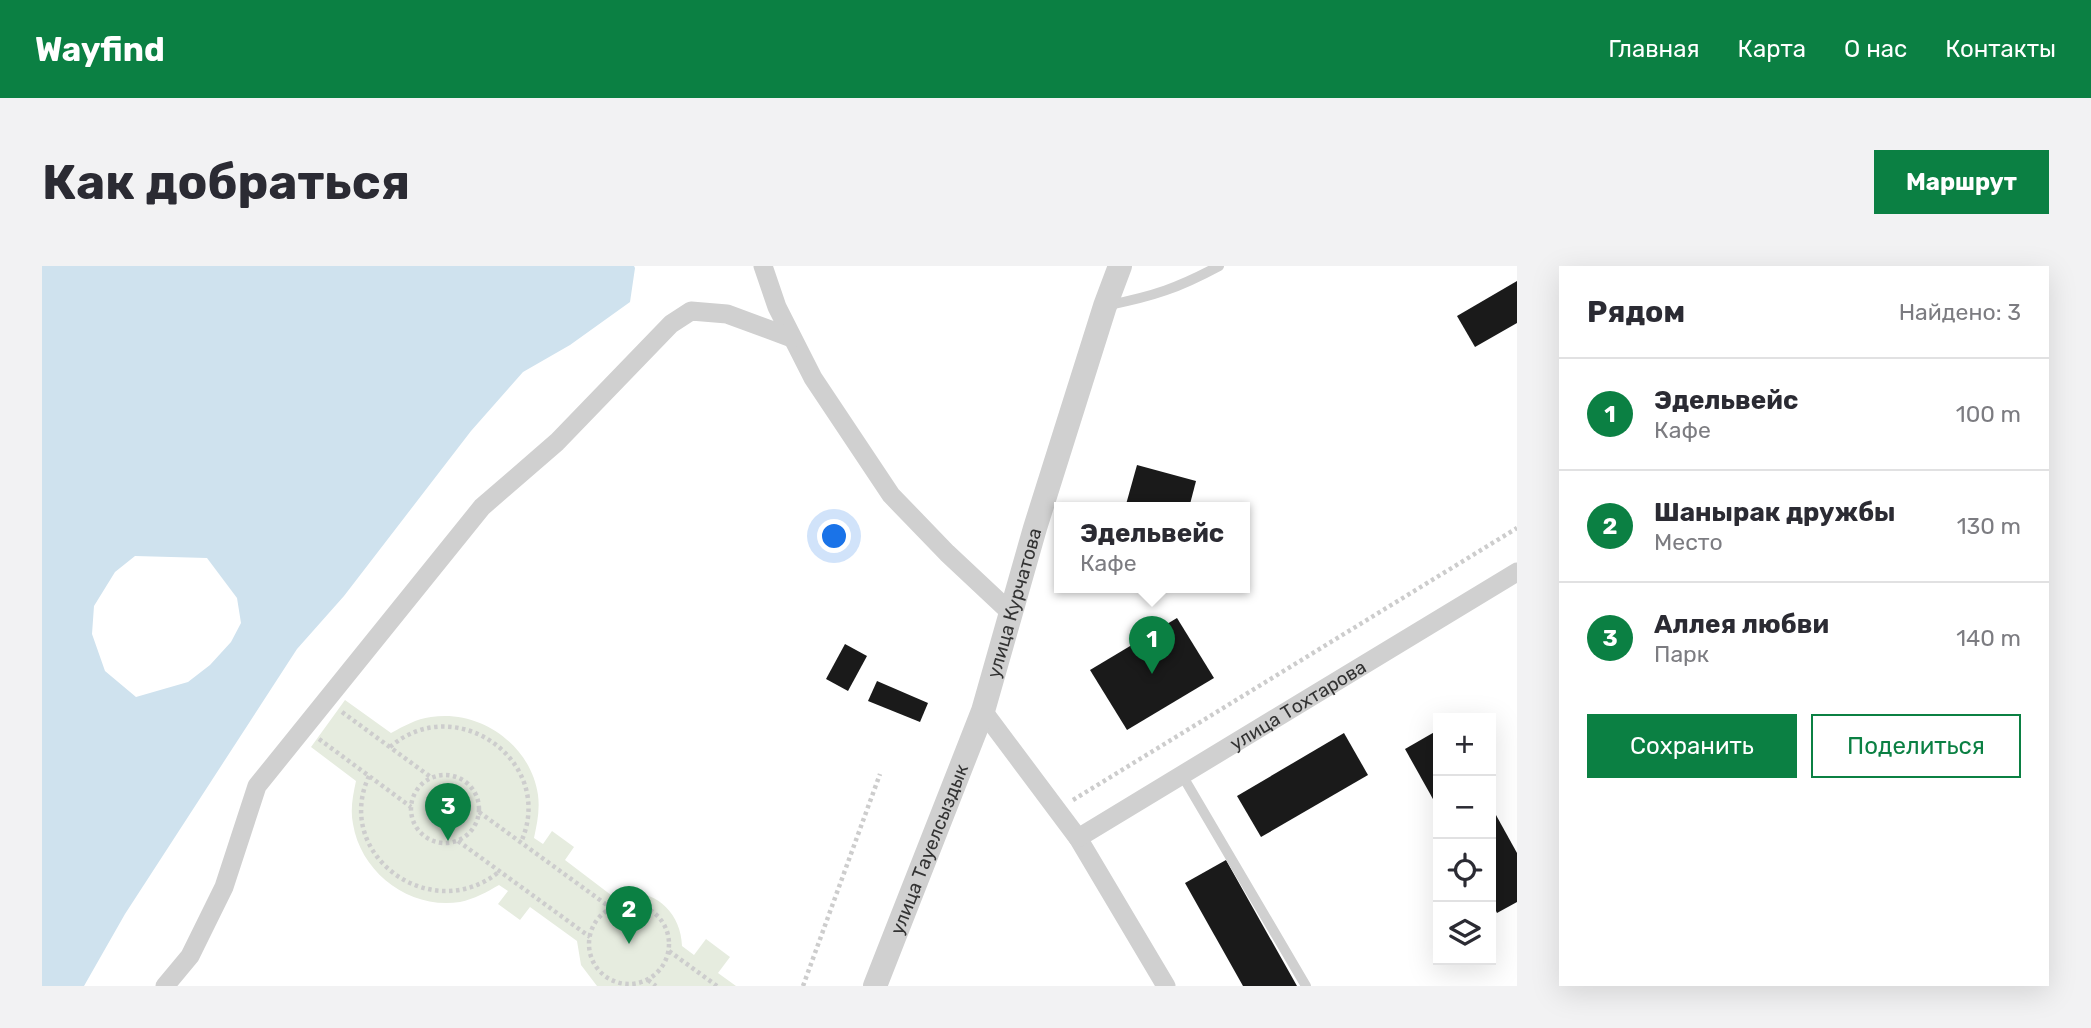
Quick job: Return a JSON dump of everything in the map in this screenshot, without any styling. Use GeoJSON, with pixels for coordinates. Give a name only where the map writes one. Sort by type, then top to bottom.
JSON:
{"type":"FeatureCollection","features":[{"type":"Feature","properties":{"kind":"street"},"geometry":{"type":"LineString","coordinates":[[763,266],[777,307],[813,378],[891,495],[1011,613]]}},
{"type":"Feature","properties":{"kind":"street","name":"улица Курчатова"},"geometry":{"type":"LineString","coordinates":[[983,711],[1035,528],[1120,266]]}},
{"type":"Feature","properties":{"kind":"street"},"geometry":{"type":"LineString","coordinates":[[165,986],[190,956],[224,887],[257,786],[482,507],[557,442],[671,324],[691,311],[727,314],[793,338]]}},
{"type":"Feature","properties":{"kind":"street","name":"улица Тохтарова"},"geometry":{"type":"LineString","coordinates":[[1078,838],[1517,572]]}},
{"type":"Feature","properties":{"kind":"street"},"geometry":{"type":"LineString","coordinates":[[983,711],[1078,838],[1166,986]]}},
{"type":"Feature","properties":{"kind":"street","name":"улица Тауелсыздык"},"geometry":{"type":"LineString","coordinates":[[875,986],[983,711]]}},
{"type":"Feature","properties":{"kind":"lane"},"geometry":{"type":"LineString","coordinates":[[1105,306],[1151,297],[1183,286],[1219,266]]}},
{"type":"Feature","properties":{"kind":"lane"},"geometry":{"type":"LineString","coordinates":[[1182,775],[1306,986]]}},
{"type":"Feature","properties":{"kind":"path"},"geometry":{"type":"LineString","coordinates":[[1057,809],[1517,528]]}},
{"type":"Feature","properties":{"kind":"path"},"geometry":{"type":"LineString","coordinates":[[338,709],[432,778]]}},
{"type":"Feature","properties":{"kind":"path"},"geometry":{"type":"LineString","coordinates":[[390,747],[412,733],[433,727],[454,727],[475,732],[495,742],[510,757],[522,776],[528,797],[528,818],[521,842]]}},
{"type":"Feature","properties":{"kind":"path"},"geometry":{"type":"LineString","coordinates":[[317,738],[411,807]]}},
{"type":"Feature","properties":{"kind":"path"},"geometry":{"type":"LineString","coordinates":[[803,986],[880,774]]}},
{"type":"Feature","properties":{"kind":"path"},"geometry":{"type":"LineString","coordinates":[[449,775],[465,782],[477,796],[479,812],[473,830],[458,841],[441,843],[425,836],[414,823],[411,807],[418,789],[432,778],[449,775]]}},
{"type":"Feature","properties":{"kind":"path"},"geometry":{"type":"LineString","coordinates":[[369,776],[362,800],[363,822],[369,842],[380,861],[396,876],[415,887],[436,892],[458,891],[478,885],[500,872]]}},
{"type":"Feature","properties":{"kind":"path"},"geometry":{"type":"LineString","coordinates":[[479,812],[611,908]]}},
{"type":"Feature","properties":{"kind":"path"},"geometry":{"type":"LineString","coordinates":[[458,841],[590,937]]}},
{"type":"Feature","properties":{"kind":"path"},"geometry":{"type":"LineString","coordinates":[[634,904],[653,911],[666,928],[669,951],[662,968],[648,980],[625,984],[605,977],[592,960],[589,950],[590,937],[597,920],[611,908],[634,904]]}},
{"type":"Feature","properties":{"kind":"path"},"geometry":{"type":"LineString","coordinates":[[669,951],[717,986]]}},
{"type":"Feature","properties":{"kind":"path"},"geometry":{"type":"LineString","coordinates":[[648,980],[656,986]]}},
{"type":"Feature","properties":{"kind":"shaded area"},"geometry":{"type":"Polygon","coordinates":[[[345,700],[391,733],[420,719],[449,716],[485,725],[500,734],[514,746],[533,777],[539,806],[534,838],[543,844],[552,831],[574,847],[565,860],[611,895],[638,893],[660,902],[676,920],[682,946],[694,955],[706,939],[730,957],[718,973],[736,986],[597,986],[581,965],[577,941],[530,907],[520,920],[498,904],[508,891],[499,885],[465,901],[441,903],[406,894],[391,884],[366,858],[358,842],[352,813],[356,781],[311,747],[345,700]]]}},
{"type":"Feature","properties":{"kind":"water"},"geometry":{"type":"Polygon","coordinates":[[[42,266],[634,266],[630,302],[570,345],[523,372],[471,431],[344,596],[297,649],[125,914],[84,986],[42,986],[42,266]],[[135,556],[115,572],[94,606],[92,634],[105,671],[136,697],[188,682],[210,665],[231,642],[241,623],[237,598],[207,558],[135,556]]]}},
{"type":"Feature","properties":{"kind":"water"},"geometry":{"type":"Polygon","coordinates":[[[445,790],[459,795],[464,809],[459,823],[445,828],[431,823],[426,809],[431,795],[445,790]]]}},
{"type":"Feature","properties":{"kind":"building"},"geometry":{"type":"Polygon","coordinates":[[[1517,281],[1517,323],[1475,347],[1457,316],[1517,281]]]}},
{"type":"Feature","properties":{"kind":"building"},"geometry":{"type":"Polygon","coordinates":[[[1137,465],[1196,481],[1191,502],[1127,502],[1137,465]]]}},
{"type":"Feature","properties":{"kind":"building"},"geometry":{"type":"Polygon","coordinates":[[[1177,618],[1214,678],[1127,730],[1090,670],[1177,618]]]}},
{"type":"Feature","properties":{"kind":"building"},"geometry":{"type":"Polygon","coordinates":[[[845,644],[867,656],[848,691],[826,679],[845,644]]]}},
{"type":"Feature","properties":{"kind":"building"},"geometry":{"type":"Polygon","coordinates":[[[877,681],[928,703],[920,722],[868,701],[877,681]]]}},
{"type":"Feature","properties":{"kind":"building"},"geometry":{"type":"Polygon","coordinates":[[[1344,733],[1368,775],[1261,837],[1237,796],[1344,733]]]}},
{"type":"Feature","properties":{"kind":"building"},"geometry":{"type":"Polygon","coordinates":[[[1433,733],[1433,799],[1405,749],[1433,733]]]}},
{"type":"Feature","properties":{"kind":"building"},"geometry":{"type":"Polygon","coordinates":[[[1496,815],[1517,853],[1517,902],[1497,913],[1496,815]]]}},
{"type":"Feature","properties":{"kind":"building"},"geometry":{"type":"Polygon","coordinates":[[[1226,860],[1297,986],[1243,986],[1185,883],[1226,860]]]}},
{"type":"Feature","properties":{"kind":"place","name":"Эдельвейс"},"geometry":{"type":"Point","coordinates":[1152,674]}},
{"type":"Feature","properties":{"kind":"place","name":"Аллея любви"},"geometry":{"type":"Point","coordinates":[448,841]}},
{"type":"Feature","properties":{"kind":"place","name":"Шанырак дружбы"},"geometry":{"type":"Point","coordinates":[629,944]}}]}
